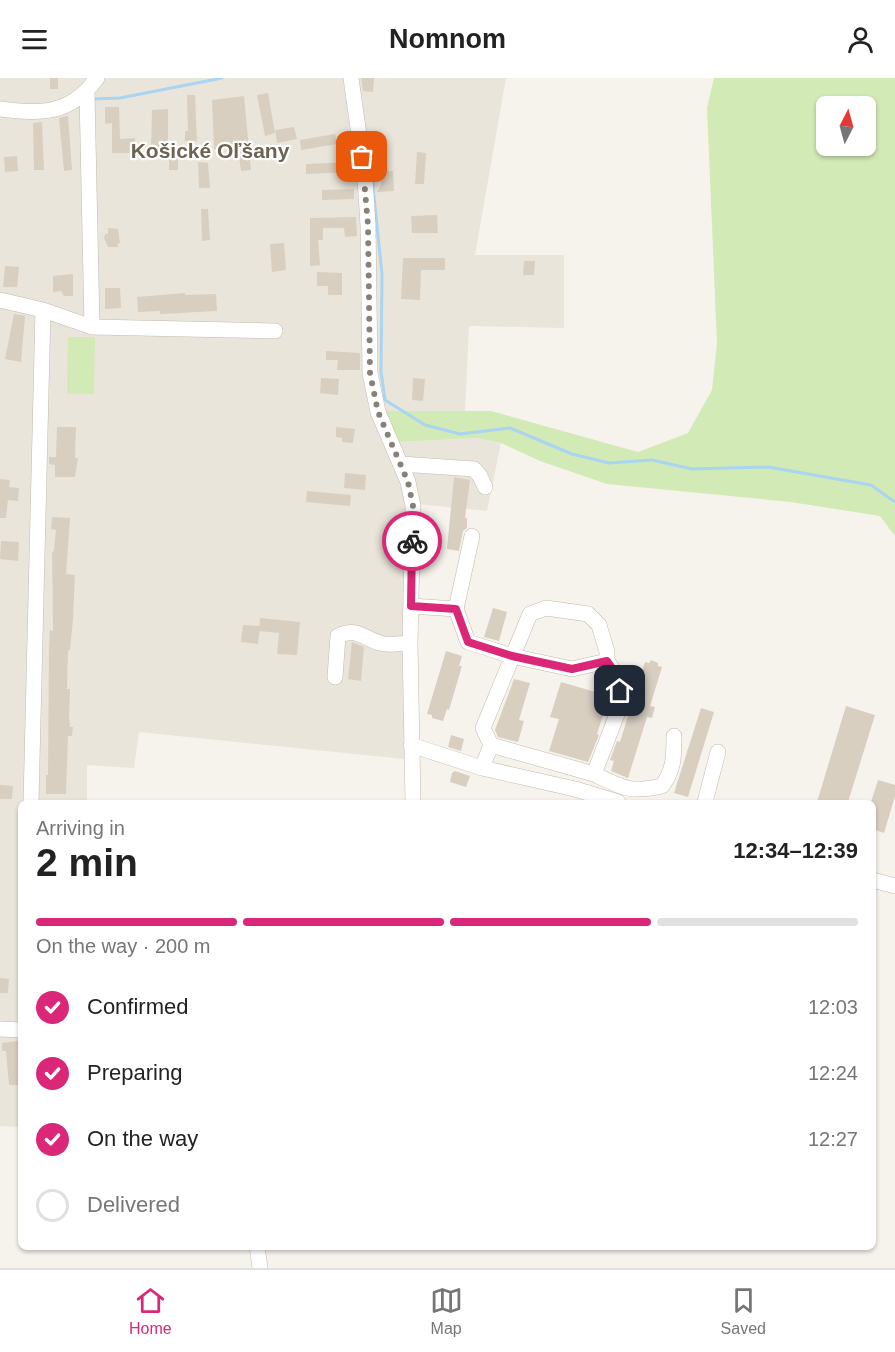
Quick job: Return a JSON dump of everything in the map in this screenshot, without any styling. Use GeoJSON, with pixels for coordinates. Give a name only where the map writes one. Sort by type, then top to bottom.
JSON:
{"type":"FeatureCollection","features":[{"type":"Feature","properties":{"kind":"street"},"geometry":{"type":"LineString","coordinates":[[0,109],[35,113],[67,106],[87,92],[97,78]]}},
{"type":"Feature","properties":{"kind":"street"},"geometry":{"type":"LineString","coordinates":[[351,78],[365,178],[370,373],[378,412],[408,482],[413,506],[410,643],[414,800]]}},
{"type":"Feature","properties":{"kind":"street"},"geometry":{"type":"LineString","coordinates":[[87,92],[92,327]]}},
{"type":"Feature","properties":{"kind":"street"},"geometry":{"type":"LineString","coordinates":[[0,300],[43,310],[92,327],[275,331]]}},
{"type":"Feature","properties":{"kind":"street"},"geometry":{"type":"LineString","coordinates":[[31,800],[43,310]]}},
{"type":"Feature","properties":{"kind":"street"},"geometry":{"type":"LineString","coordinates":[[401,464],[474,469],[485,487]]}},
{"type":"Feature","properties":{"kind":"street"},"geometry":{"type":"LineString","coordinates":[[472,536],[456,609],[468,642],[512,656],[572,669],[607,661]]}},
{"type":"Feature","properties":{"kind":"street"},"geometry":{"type":"LineString","coordinates":[[411,606],[456,609]]}},
{"type":"Feature","properties":{"kind":"street"},"geometry":{"type":"LineString","coordinates":[[482,768],[491,745],[483,728],[530,614],[546,608],[588,614],[599,625],[607,652],[607,661],[619,678],[621,704],[588,772],[575,789]]}},
{"type":"Feature","properties":{"kind":"street"},"geometry":{"type":"LineString","coordinates":[[335,677],[338,636],[347,632],[355,632],[382,644],[410,643]]}},
{"type":"Feature","properties":{"kind":"street"},"geometry":{"type":"LineString","coordinates":[[491,745],[588,772],[621,787],[641,790],[662,786],[670,775],[674,760],[674,736]]}},
{"type":"Feature","properties":{"kind":"street"},"geometry":{"type":"LineString","coordinates":[[411,745],[482,768],[575,789],[611,800]]}},
{"type":"Feature","properties":{"kind":"street"},"geometry":{"type":"LineString","coordinates":[[706,800],[718,752]]}},
{"type":"Feature","properties":{"kind":"street"},"geometry":{"type":"LineString","coordinates":[[876,881],[895,886]]}},
{"type":"Feature","properties":{"kind":"street"},"geometry":{"type":"LineString","coordinates":[[0,1029],[18,1030]]}},
{"type":"Feature","properties":{"kind":"street"},"geometry":{"type":"LineString","coordinates":[[258,1250],[260,1268]]}},
{"type":"Feature","properties":{"kind":"shaded area"},"geometry":{"type":"Polygon","coordinates":[[[0,78],[506,78],[475,255],[564,255],[564,328],[469,326],[465,411],[385,411],[398,442],[477,438],[501,443],[487,511],[417,504],[418,607],[404,759],[139,732],[134,768],[87,765],[87,800],[18,800],[18,1127],[0,1126],[0,78]]]}},
{"type":"Feature","properties":{"kind":"green space"},"geometry":{"type":"Polygon","coordinates":[[[714,78],[895,78],[895,536],[880,516],[791,502],[607,484],[540,461],[501,443],[477,438],[398,442],[384,411],[491,411],[638,452],[688,433],[712,390],[717,343],[707,108],[714,78]]]}},
{"type":"Feature","properties":{"kind":"green space"},"geometry":{"type":"Polygon","coordinates":[[[68,337],[95,337],[94,394],[67,394],[68,337]]]}},
{"type":"Feature","properties":{"kind":"building"},"geometry":{"type":"Polygon","coordinates":[[[50,78],[58,78],[58,89],[50,89],[50,78]]]}},
{"type":"Feature","properties":{"kind":"building"},"geometry":{"type":"Polygon","coordinates":[[[361,78],[374,78],[373,92],[363,91],[361,78]]]}},
{"type":"Feature","properties":{"kind":"building"},"geometry":{"type":"Polygon","coordinates":[[[268,93],[275,133],[265,136],[257,95],[268,93]]]}},
{"type":"Feature","properties":{"kind":"building"},"geometry":{"type":"Polygon","coordinates":[[[187,95],[195,95],[197,141],[185,141],[185,131],[188,131],[187,95]]]}},
{"type":"Feature","properties":{"kind":"building"},"geometry":{"type":"Polygon","coordinates":[[[244,96],[251,170],[241,171],[238,148],[214,149],[212,100],[244,96]]]}},
{"type":"Feature","properties":{"kind":"building"},"geometry":{"type":"Polygon","coordinates":[[[105,107],[119,107],[120,139],[135,138],[136,153],[112,153],[112,123],[105,124],[105,107]]]}},
{"type":"Feature","properties":{"kind":"building"},"geometry":{"type":"Polygon","coordinates":[[[168,109],[168,152],[151,153],[152,110],[168,109]]]}},
{"type":"Feature","properties":{"kind":"building"},"geometry":{"type":"Polygon","coordinates":[[[68,116],[72,170],[64,171],[59,118],[68,116]]]}},
{"type":"Feature","properties":{"kind":"building"},"geometry":{"type":"Polygon","coordinates":[[[42,122],[44,170],[34,170],[33,123],[42,122]]]}},
{"type":"Feature","properties":{"kind":"building"},"geometry":{"type":"Polygon","coordinates":[[[294,127],[297,139],[277,143],[275,130],[294,127]]]}},
{"type":"Feature","properties":{"kind":"building"},"geometry":{"type":"Polygon","coordinates":[[[335,134],[337,144],[301,150],[300,140],[335,134]]]}},
{"type":"Feature","properties":{"kind":"building"},"geometry":{"type":"Polygon","coordinates":[[[417,152],[426,153],[424,184],[415,184],[417,152]]]}},
{"type":"Feature","properties":{"kind":"building"},"geometry":{"type":"Polygon","coordinates":[[[17,156],[18,171],[5,172],[4,157],[17,156]]]}},
{"type":"Feature","properties":{"kind":"building"},"geometry":{"type":"Polygon","coordinates":[[[178,158],[178,170],[169,170],[169,159],[178,158]]]}},
{"type":"Feature","properties":{"kind":"building"},"geometry":{"type":"Polygon","coordinates":[[[198,162],[208,163],[210,188],[199,188],[198,162]]]}},
{"type":"Feature","properties":{"kind":"building"},"geometry":{"type":"Polygon","coordinates":[[[350,162],[350,172],[306,174],[306,164],[350,162]]]}},
{"type":"Feature","properties":{"kind":"building"},"geometry":{"type":"Polygon","coordinates":[[[381,171],[393,171],[394,191],[377,192],[381,185],[381,171]]]}},
{"type":"Feature","properties":{"kind":"building"},"geometry":{"type":"Polygon","coordinates":[[[354,189],[354,199],[322,200],[322,190],[354,189]]]}},
{"type":"Feature","properties":{"kind":"building"},"geometry":{"type":"Polygon","coordinates":[[[201,209],[208,209],[210,240],[202,241],[201,209]]]}},
{"type":"Feature","properties":{"kind":"building"},"geometry":{"type":"Polygon","coordinates":[[[437,215],[438,233],[412,233],[411,216],[437,215]]]}},
{"type":"Feature","properties":{"kind":"building"},"geometry":{"type":"Polygon","coordinates":[[[356,217],[357,236],[345,237],[344,228],[323,228],[323,240],[318,240],[320,265],[310,266],[310,218],[356,217]]]}},
{"type":"Feature","properties":{"kind":"building"},"geometry":{"type":"Polygon","coordinates":[[[108,228],[118,229],[120,243],[118,247],[108,247],[104,238],[105,234],[108,234],[108,228]]]}},
{"type":"Feature","properties":{"kind":"building"},"geometry":{"type":"Polygon","coordinates":[[[284,243],[286,270],[272,272],[270,244],[284,243]]]}},
{"type":"Feature","properties":{"kind":"building"},"geometry":{"type":"Polygon","coordinates":[[[403,258],[445,258],[445,270],[421,270],[420,300],[401,299],[403,258]]]}},
{"type":"Feature","properties":{"kind":"building"},"geometry":{"type":"Polygon","coordinates":[[[524,261],[535,261],[534,275],[523,275],[524,261]]]}},
{"type":"Feature","properties":{"kind":"building"},"geometry":{"type":"Polygon","coordinates":[[[5,266],[19,267],[17,287],[3,287],[5,266]]]}},
{"type":"Feature","properties":{"kind":"building"},"geometry":{"type":"Polygon","coordinates":[[[317,272],[342,273],[342,295],[328,295],[328,286],[317,286],[317,272]]]}},
{"type":"Feature","properties":{"kind":"building"},"geometry":{"type":"Polygon","coordinates":[[[73,274],[73,296],[64,296],[61,291],[53,292],[53,276],[73,274]]]}},
{"type":"Feature","properties":{"kind":"building"},"geometry":{"type":"Polygon","coordinates":[[[105,288],[120,288],[121,308],[105,309],[105,288]]]}},
{"type":"Feature","properties":{"kind":"building"},"geometry":{"type":"Polygon","coordinates":[[[185,293],[185,295],[216,294],[217,311],[160,314],[160,311],[138,312],[137,297],[185,293]]]}},
{"type":"Feature","properties":{"kind":"building"},"geometry":{"type":"Polygon","coordinates":[[[14,314],[25,316],[21,362],[5,359],[14,314]]]}},
{"type":"Feature","properties":{"kind":"building"},"geometry":{"type":"Polygon","coordinates":[[[326,351],[360,353],[360,370],[337,370],[338,360],[326,360],[326,351]]]}},
{"type":"Feature","properties":{"kind":"building"},"geometry":{"type":"Polygon","coordinates":[[[321,378],[339,379],[338,395],[320,393],[321,378]]]}},
{"type":"Feature","properties":{"kind":"building"},"geometry":{"type":"Polygon","coordinates":[[[413,378],[425,379],[423,401],[412,400],[413,378]]]}},
{"type":"Feature","properties":{"kind":"building"},"geometry":{"type":"Polygon","coordinates":[[[57,427],[76,427],[75,458],[78,458],[75,477],[55,477],[55,465],[49,464],[49,457],[56,457],[57,427]]]}},
{"type":"Feature","properties":{"kind":"building"},"geometry":{"type":"Polygon","coordinates":[[[336,427],[355,429],[353,443],[342,442],[342,438],[336,437],[336,427]]]}},
{"type":"Feature","properties":{"kind":"building"},"geometry":{"type":"Polygon","coordinates":[[[345,473],[366,475],[365,490],[344,488],[345,473]]]}},
{"type":"Feature","properties":{"kind":"building"},"geometry":{"type":"Polygon","coordinates":[[[454,477],[470,480],[465,518],[467,518],[467,528],[463,531],[459,551],[447,549],[454,477]]]}},
{"type":"Feature","properties":{"kind":"building"},"geometry":{"type":"Polygon","coordinates":[[[0,479],[10,480],[9,487],[19,488],[18,501],[8,500],[6,518],[0,518],[0,479]]]}},
{"type":"Feature","properties":{"kind":"building"},"geometry":{"type":"Polygon","coordinates":[[[307,491],[351,495],[350,506],[306,502],[307,491]]]}},
{"type":"Feature","properties":{"kind":"building"},"geometry":{"type":"Polygon","coordinates":[[[52,517],[70,518],[66,574],[75,575],[67,689],[70,689],[70,727],[73,727],[72,736],[68,736],[66,794],[46,794],[49,649],[50,630],[53,631],[52,553],[56,530],[51,529],[52,517]]]}},
{"type":"Feature","properties":{"kind":"building"},"geometry":{"type":"Polygon","coordinates":[[[1,541],[19,542],[18,561],[0,559],[1,541]]]}},
{"type":"Feature","properties":{"kind":"building"},"geometry":{"type":"Polygon","coordinates":[[[493,608],[507,612],[499,641],[484,637],[493,608]]]}},
{"type":"Feature","properties":{"kind":"building"},"geometry":{"type":"Polygon","coordinates":[[[260,618],[300,622],[297,655],[277,654],[279,633],[259,631],[260,618]]]}},
{"type":"Feature","properties":{"kind":"building"},"geometry":{"type":"Polygon","coordinates":[[[243,625],[260,626],[258,644],[241,642],[243,625]]]}},
{"type":"Feature","properties":{"kind":"building"},"geometry":{"type":"Polygon","coordinates":[[[352,642],[364,647],[361,681],[348,679],[352,642]]]}},
{"type":"Feature","properties":{"kind":"building"},"geometry":{"type":"Polygon","coordinates":[[[446,651],[462,656],[459,666],[462,666],[449,710],[447,709],[443,721],[427,714],[446,651]]]}},
{"type":"Feature","properties":{"kind":"building"},"geometry":{"type":"Polygon","coordinates":[[[651,660],[662,667],[650,706],[655,707],[652,718],[647,717],[628,778],[611,771],[614,761],[610,760],[617,741],[620,742],[645,662],[649,663],[651,660]]]}},
{"type":"Feature","properties":{"kind":"building"},"geometry":{"type":"Polygon","coordinates":[[[514,679],[530,683],[519,720],[524,721],[518,742],[498,737],[495,730],[514,679]]]}},
{"type":"Feature","properties":{"kind":"building"},"geometry":{"type":"Polygon","coordinates":[[[561,682],[609,696],[597,734],[599,735],[588,762],[549,751],[559,719],[550,717],[561,682]]]}},
{"type":"Feature","properties":{"kind":"building"},"geometry":{"type":"Polygon","coordinates":[[[846,706],[875,715],[849,800],[818,800],[846,706]]]}},
{"type":"Feature","properties":{"kind":"building"},"geometry":{"type":"Polygon","coordinates":[[[701,708],[714,712],[688,797],[674,793],[701,708]]]}},
{"type":"Feature","properties":{"kind":"building"},"geometry":{"type":"Polygon","coordinates":[[[451,735],[464,739],[461,751],[448,747],[451,735]]]}},
{"type":"Feature","properties":{"kind":"building"},"geometry":{"type":"Polygon","coordinates":[[[455,771],[470,776],[466,787],[450,782],[452,773],[455,771]]]}},
{"type":"Feature","properties":{"kind":"building"},"geometry":{"type":"Polygon","coordinates":[[[878,780],[895,785],[895,796],[884,833],[876,830],[876,800],[872,800],[878,780]]]}},
{"type":"Feature","properties":{"kind":"building"},"geometry":{"type":"Polygon","coordinates":[[[0,785],[13,786],[12,799],[0,799],[0,785]]]}},
{"type":"Feature","properties":{"kind":"building"},"geometry":{"type":"Polygon","coordinates":[[[0,978],[9,979],[8,993],[0,993],[0,978]]]}},
{"type":"Feature","properties":{"kind":"building"},"geometry":{"type":"Polygon","coordinates":[[[18,1041],[18,1085],[9,1085],[6,1051],[2,1051],[2,1043],[18,1041]]]}},
{"type":"Feature","properties":{"kind":"waterway"},"geometry":{"type":"LineString","coordinates":[[93,99],[120,98],[222,78]]}},
{"type":"Feature","properties":{"kind":"waterway"},"geometry":{"type":"LineString","coordinates":[[368,139],[382,274],[381,371],[385,400],[425,425],[460,434],[510,428],[572,454],[609,463],[652,460],[692,469],[768,467],[871,485],[895,502]]}},
{"type":"Feature","properties":{"kind":"way so far"},"geometry":{"type":"LineString","coordinates":[[362,157],[368,225],[370,373],[378,412],[408,482],[413,506],[412,541]]}},
{"type":"Feature","properties":{"kind":"district","name":"Košické Oľšany"},"geometry":{"type":"Point","coordinates":[210,151]}},
{"type":"Feature","properties":{"kind":"route"},"geometry":{"type":"LineString","coordinates":[[412,541],[411,606],[456,609],[468,642],[512,656],[572,669],[607,661],[619,678],[620,691]]}}]}
